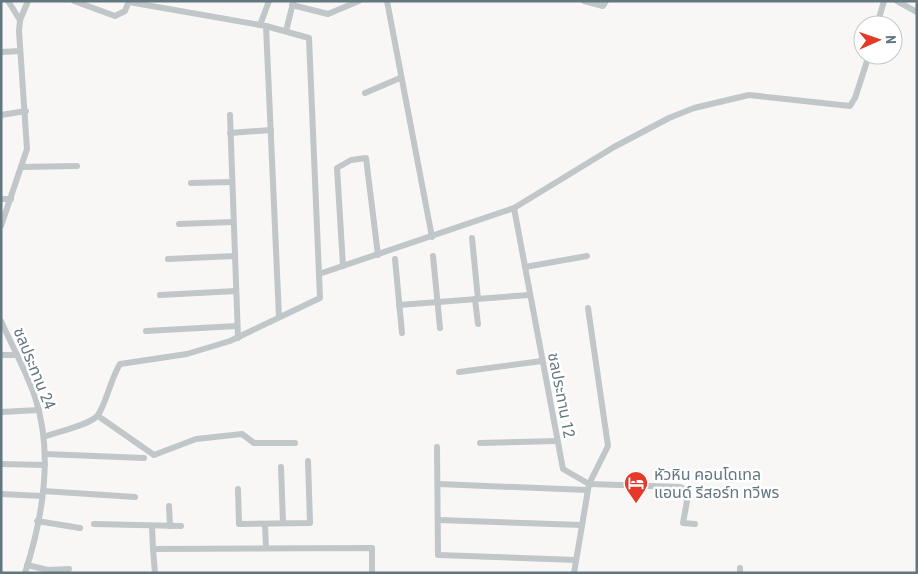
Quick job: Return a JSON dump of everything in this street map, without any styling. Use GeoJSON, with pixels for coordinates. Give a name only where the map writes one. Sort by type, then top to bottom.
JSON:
{"type":"FeatureCollection","features":[{"type":"Feature","properties":{"kind":"street"},"geometry":{"type":"LineString","coordinates":[[8,1],[20,20]]}},
{"type":"Feature","properties":{"kind":"street"},"geometry":{"type":"LineString","coordinates":[[1,226],[27,149],[26,111],[20,51],[20,20],[28,1]]}},
{"type":"Feature","properties":{"kind":"street"},"geometry":{"type":"LineString","coordinates":[[44,437],[98,416],[112,376],[120,364],[187,354],[238,338],[320,298],[309,38],[263,25],[129,2],[122,14],[115,16],[74,1]]}},
{"type":"Feature","properties":{"kind":"street"},"geometry":{"type":"LineString","coordinates":[[269,1],[263,25],[271,130],[278,317]]}},
{"type":"Feature","properties":{"kind":"street"},"geometry":{"type":"LineString","coordinates":[[286,31],[293,3],[328,14],[359,1]]}},
{"type":"Feature","properties":{"kind":"street"},"geometry":{"type":"LineString","coordinates":[[386,1],[432,237]]}},
{"type":"Feature","properties":{"kind":"street"},"geometry":{"type":"LineString","coordinates":[[584,1],[603,6],[606,1]]}},
{"type":"Feature","properties":{"kind":"street"},"geometry":{"type":"LineString","coordinates":[[880,15],[884,1]]}},
{"type":"Feature","properties":{"kind":"street"},"geometry":{"type":"LineString","coordinates":[[897,1],[917,12]]}},
{"type":"Feature","properties":{"kind":"street"},"geometry":{"type":"LineString","coordinates":[[1,52],[20,51]]}},
{"type":"Feature","properties":{"kind":"street"},"geometry":{"type":"LineString","coordinates":[[319,274],[514,208],[614,147],[668,118],[694,108],[748,95],[850,106],[855,98],[867,65]]}},
{"type":"Feature","properties":{"kind":"street"},"geometry":{"type":"LineString","coordinates":[[365,93],[400,78]]}},
{"type":"Feature","properties":{"kind":"street"},"geometry":{"type":"LineString","coordinates":[[1,115],[26,111]]}},
{"type":"Feature","properties":{"kind":"street"},"geometry":{"type":"LineString","coordinates":[[230,115],[238,338]]}},
{"type":"Feature","properties":{"kind":"street"},"geometry":{"type":"LineString","coordinates":[[230,133],[271,130]]}},
{"type":"Feature","properties":{"kind":"street"},"geometry":{"type":"LineString","coordinates":[[343,266],[337,168],[361,157],[366,158],[378,255]]}},
{"type":"Feature","properties":{"kind":"street"},"geometry":{"type":"LineString","coordinates":[[21,167],[77,166]]}},
{"type":"Feature","properties":{"kind":"street"},"geometry":{"type":"LineString","coordinates":[[191,183],[232,182]]}},
{"type":"Feature","properties":{"kind":"street"},"geometry":{"type":"LineString","coordinates":[[1,199],[11,200]]}},
{"type":"Feature","properties":{"kind":"street","name":"ชลประทาน 12"},"geometry":{"type":"LineString","coordinates":[[514,208],[563,469],[588,487]]}},
{"type":"Feature","properties":{"kind":"street"},"geometry":{"type":"LineString","coordinates":[[179,224],[233,222]]}},
{"type":"Feature","properties":{"kind":"street"},"geometry":{"type":"LineString","coordinates":[[472,238],[478,324]]}},
{"type":"Feature","properties":{"kind":"street"},"geometry":{"type":"LineString","coordinates":[[168,259],[235,256]]}},
{"type":"Feature","properties":{"kind":"street"},"geometry":{"type":"LineString","coordinates":[[433,256],[440,328]]}},
{"type":"Feature","properties":{"kind":"street"},"geometry":{"type":"LineString","coordinates":[[524,267],[587,256]]}},
{"type":"Feature","properties":{"kind":"street"},"geometry":{"type":"LineString","coordinates":[[395,259],[402,333]]}},
{"type":"Feature","properties":{"kind":"street"},"geometry":{"type":"LineString","coordinates":[[160,294],[236,291]]}},
{"type":"Feature","properties":{"kind":"street"},"geometry":{"type":"LineString","coordinates":[[399,305],[529,295]]}},
{"type":"Feature","properties":{"kind":"street"},"geometry":{"type":"LineString","coordinates":[[574,573],[588,487],[608,446],[588,308]]}},
{"type":"Feature","properties":{"kind":"street","name":"ชลประทาน 24"},"geometry":{"type":"LineString","coordinates":[[2,324],[17,355],[39,410],[44,437],[46,465],[43,493],[25,573]]}},
{"type":"Feature","properties":{"kind":"street"},"geometry":{"type":"LineString","coordinates":[[146,331],[237,326]]}},
{"type":"Feature","properties":{"kind":"street"},"geometry":{"type":"LineString","coordinates":[[1,355],[17,355]]}},
{"type":"Feature","properties":{"kind":"street"},"geometry":{"type":"LineString","coordinates":[[459,372],[542,361]]}},
{"type":"Feature","properties":{"kind":"street"},"geometry":{"type":"LineString","coordinates":[[1,412],[39,410]]}},
{"type":"Feature","properties":{"kind":"street"},"geometry":{"type":"LineString","coordinates":[[98,416],[154,455],[196,439],[242,434],[254,443],[295,443]]}},
{"type":"Feature","properties":{"kind":"street"},"geometry":{"type":"LineString","coordinates":[[480,443],[557,441]]}},
{"type":"Feature","properties":{"kind":"street"},"geometry":{"type":"LineString","coordinates":[[437,447],[438,555],[576,560]]}},
{"type":"Feature","properties":{"kind":"street"},"geometry":{"type":"LineString","coordinates":[[45,454],[144,458]]}},
{"type":"Feature","properties":{"kind":"street"},"geometry":{"type":"LineString","coordinates":[[238,489],[239,524],[310,523],[308,461]]}},
{"type":"Feature","properties":{"kind":"street"},"geometry":{"type":"LineString","coordinates":[[1,464],[46,465]]}},
{"type":"Feature","properties":{"kind":"street"},"geometry":{"type":"LineString","coordinates":[[280,467],[283,523]]}},
{"type":"Feature","properties":{"kind":"street"},"geometry":{"type":"LineString","coordinates":[[438,484],[680,487],[684,489],[687,497],[683,523],[695,524]]}},
{"type":"Feature","properties":{"kind":"street"},"geometry":{"type":"LineString","coordinates":[[1,494],[43,493],[135,497]]}},
{"type":"Feature","properties":{"kind":"street"},"geometry":{"type":"LineString","coordinates":[[169,506],[170,526]]}},
{"type":"Feature","properties":{"kind":"street"},"geometry":{"type":"LineString","coordinates":[[439,520],[582,525]]}},
{"type":"Feature","properties":{"kind":"street"},"geometry":{"type":"LineString","coordinates":[[37,521],[80,528]]}},
{"type":"Feature","properties":{"kind":"street"},"geometry":{"type":"LineString","coordinates":[[94,524],[152,527],[181,526]]}},
{"type":"Feature","properties":{"kind":"street"},"geometry":{"type":"LineString","coordinates":[[265,524],[266,548]]}},
{"type":"Feature","properties":{"kind":"street"},"geometry":{"type":"LineString","coordinates":[[152,527],[155,573]]}},
{"type":"Feature","properties":{"kind":"street"},"geometry":{"type":"LineString","coordinates":[[153,549],[372,548],[372,573]]}},
{"type":"Feature","properties":{"kind":"street"},"geometry":{"type":"LineString","coordinates":[[27,566],[48,570],[69,569]]}},
{"type":"Feature","properties":{"kind":"place","name":"หัวหิน คอนโดเทล แอนด์ รีสอร์ท ทวีพร"},"geometry":{"type":"Point","coordinates":[636,504]}}]}
